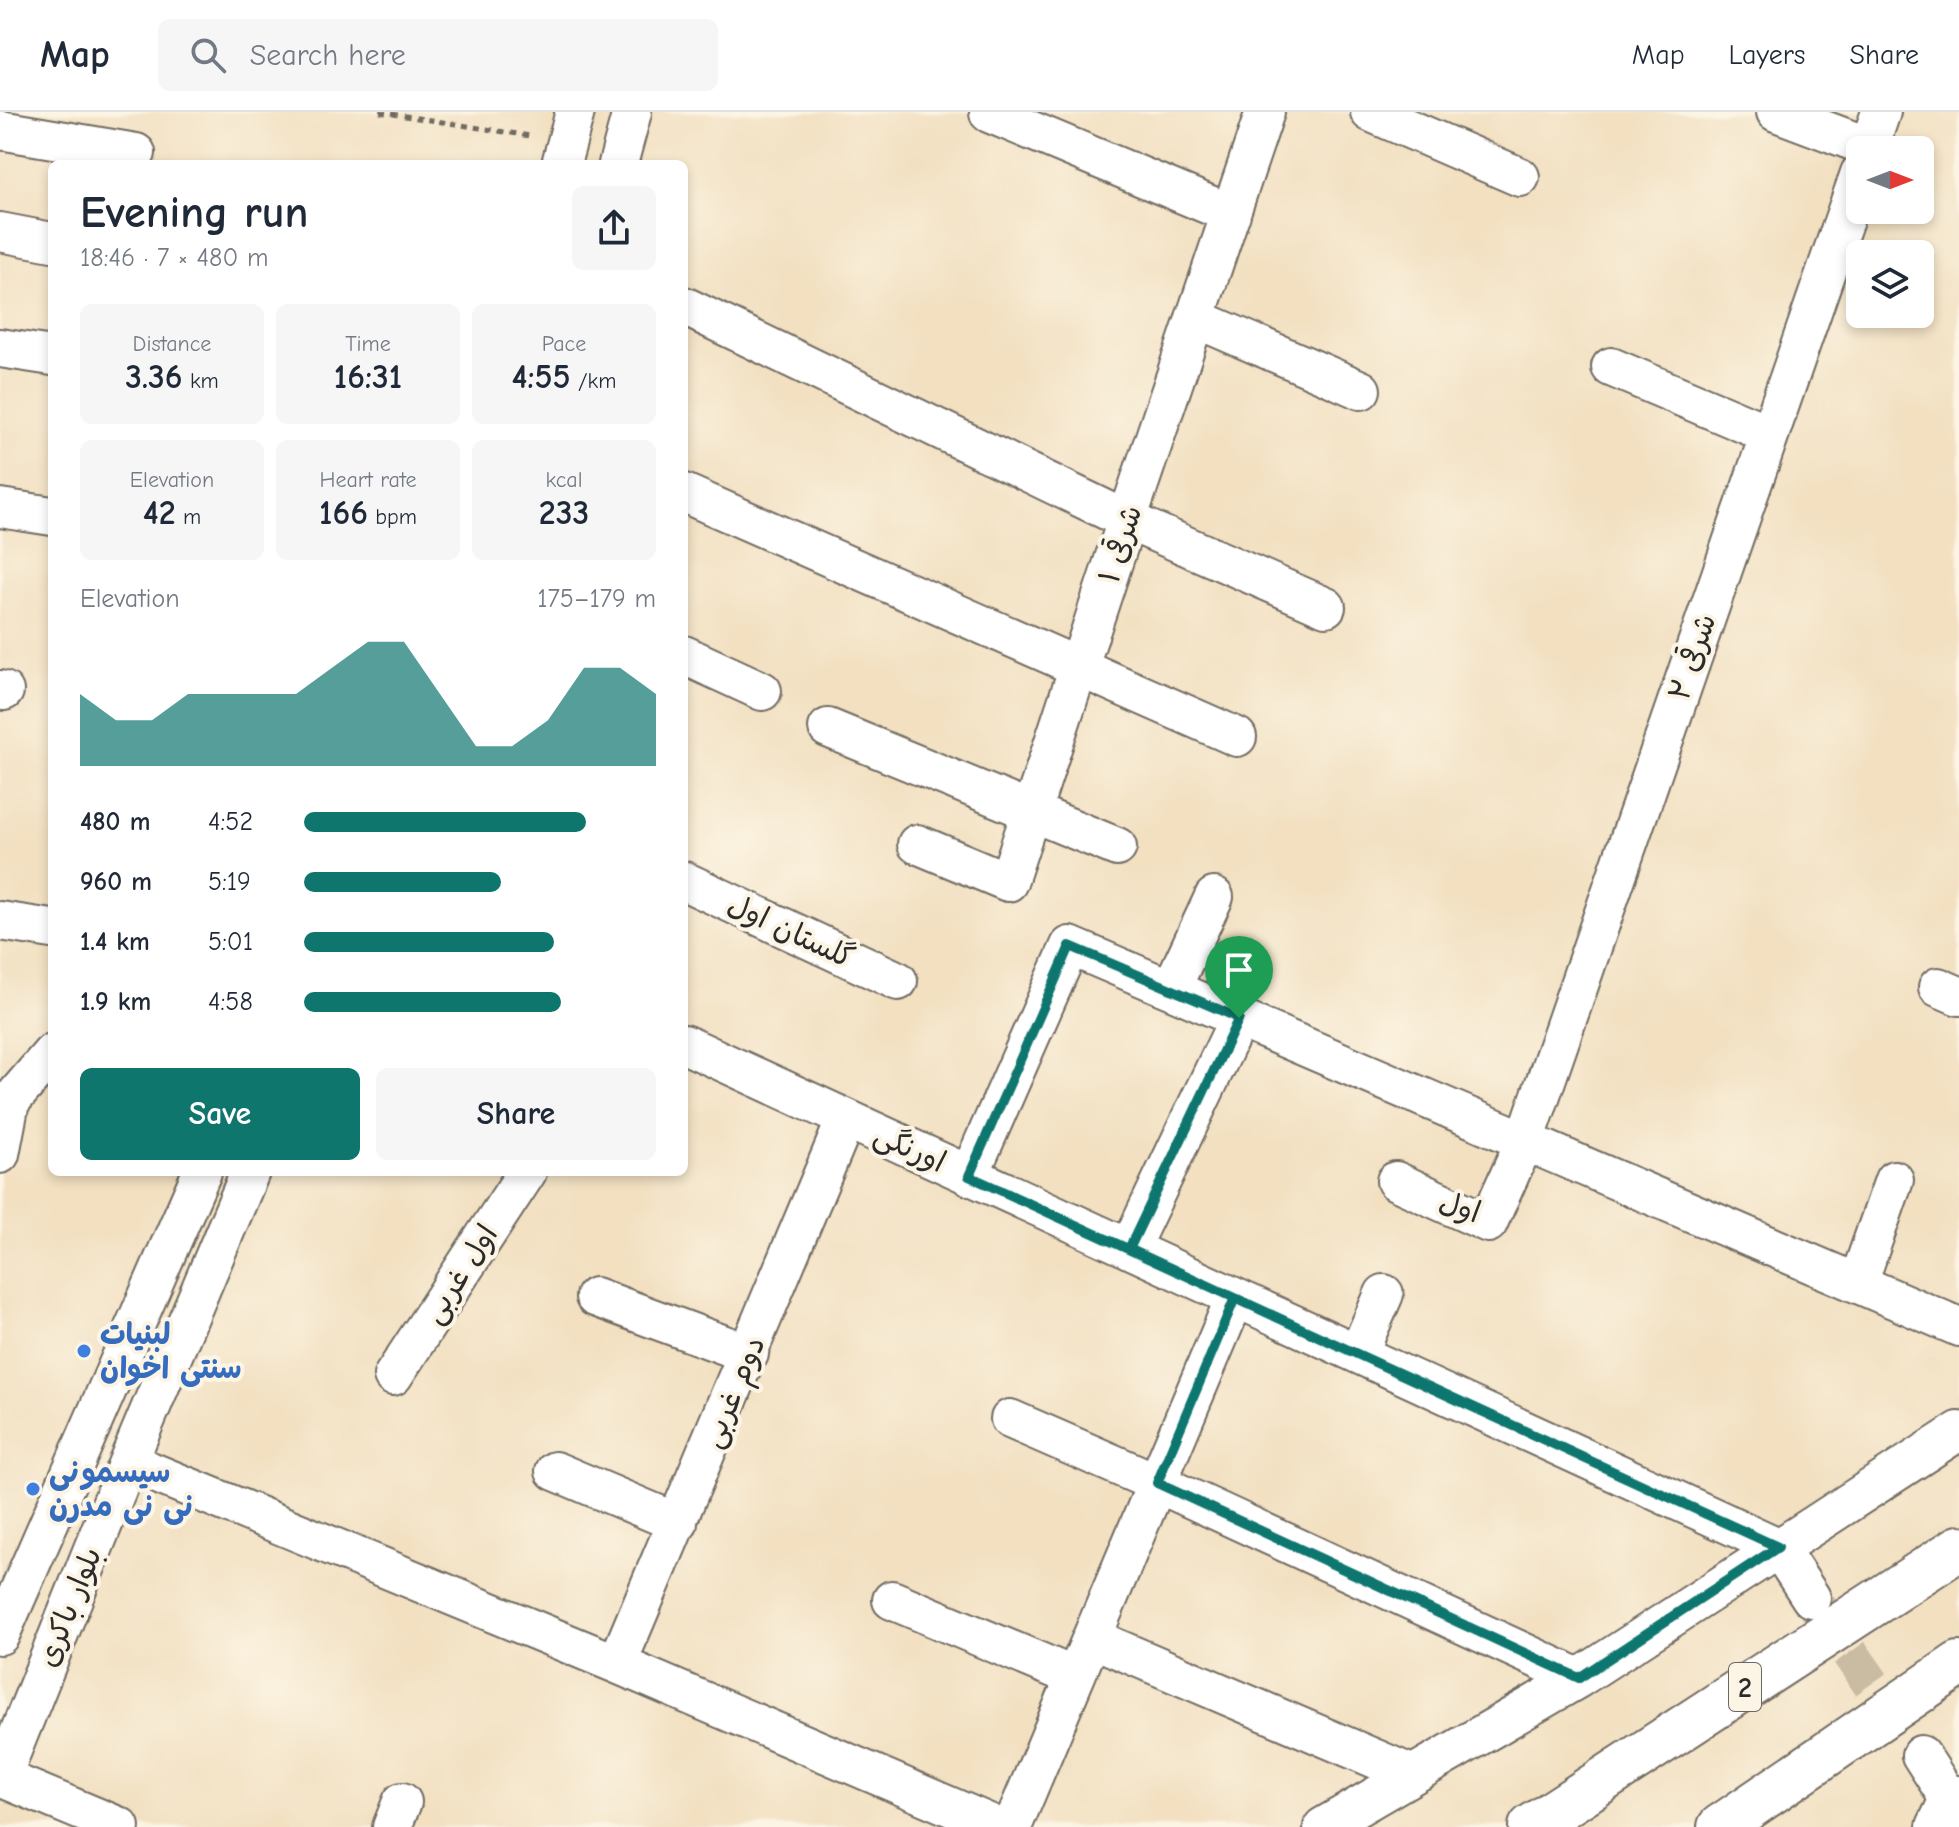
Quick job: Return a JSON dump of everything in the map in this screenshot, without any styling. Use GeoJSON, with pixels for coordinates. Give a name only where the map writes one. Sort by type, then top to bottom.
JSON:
{"type":"FeatureCollection","features":[{"type":"Feature","properties":{"kind":"highway","name":"2"},"geometry":{"type":"LineString","coordinates":[[1531,1827],[1959,1548]]}},
{"type":"Feature","properties":{"kind":"highway"},"geometry":{"type":"LineString","coordinates":[[1720,1827],[1959,1664]]}},
{"type":"Feature","properties":{"kind":"street"},"geometry":{"type":"LineString","coordinates":[[619,160],[632,112]]}},
{"type":"Feature","properties":{"kind":"street","name":"۱ شرقی"},"geometry":{"type":"LineString","coordinates":[[917,844],[1008,882],[1265,112]]}},
{"type":"Feature","properties":{"kind":"street"},"geometry":{"type":"LineString","coordinates":[[1370,112],[1520,177]]}},
{"type":"Feature","properties":{"kind":"street"},"geometry":{"type":"LineString","coordinates":[[1776,112],[1846,137]]}},
{"type":"Feature","properties":{"kind":"street"},"geometry":{"type":"LineString","coordinates":[[989,113],[1231,214]]}},
{"type":"Feature","properties":{"kind":"street"},"geometry":{"type":"LineString","coordinates":[[0,130],[136,153]]}},
{"type":"Feature","properties":{"kind":"street","name":"۲ شرقی"},"geometry":{"type":"LineString","coordinates":[[1525,1141],[1846,214]]}},
{"type":"Feature","properties":{"kind":"street"},"geometry":{"type":"LineString","coordinates":[[0,232],[48,241]]}},
{"type":"Feature","properties":{"kind":"street"},"geometry":{"type":"LineString","coordinates":[[688,308],[1127,520],[1326,607]]}},
{"type":"Feature","properties":{"kind":"street"},"geometry":{"type":"LineString","coordinates":[[1195,318],[1361,390]]}},
{"type":"Feature","properties":{"kind":"street"},"geometry":{"type":"LineString","coordinates":[[0,348],[48,355]]}},
{"type":"Feature","properties":{"kind":"street"},"geometry":{"type":"LineString","coordinates":[[1611,367],[1769,434]]}},
{"type":"Feature","properties":{"kind":"street"},"geometry":{"type":"LineString","coordinates":[[688,495],[1237,737]]}},
{"type":"Feature","properties":{"kind":"street"},"geometry":{"type":"LineString","coordinates":[[0,508],[48,515]]}},
{"type":"Feature","properties":{"kind":"street"},"geometry":{"type":"LineString","coordinates":[[688,657],[762,691]]}},
{"type":"Feature","properties":{"kind":"street"},"geometry":{"type":"LineString","coordinates":[[828,728],[1117,847]]}},
{"type":"Feature","properties":{"kind":"street","name":"گلستان اول"},"geometry":{"type":"LineString","coordinates":[[688,883],[898,981]]}},
{"type":"Feature","properties":{"kind":"street"},"geometry":{"type":"LineString","coordinates":[[1171,989],[1214,897]]}},
{"type":"Feature","properties":{"kind":"street"},"geometry":{"type":"LineString","coordinates":[[0,921],[48,928]]}},
{"type":"Feature","properties":{"kind":"street"},"geometry":{"type":"LineString","coordinates":[[969,1176],[1070,946],[1959,1327]]}},
{"type":"Feature","properties":{"kind":"street"},"geometry":{"type":"LineString","coordinates":[[1129,1249],[1239,1018]]}},
{"type":"Feature","properties":{"kind":"street","name":"اورنگی"},"geometry":{"type":"LineString","coordinates":[[688,1046],[1778,1547]]}},
{"type":"Feature","properties":{"kind":"street"},"geometry":{"type":"LineString","coordinates":[[0,1154],[10,1102],[48,1058]]}},
{"type":"Feature","properties":{"kind":"street","name":"دوم غربی"},"geometry":{"type":"LineString","coordinates":[[617,1664],[846,1119]]}},
{"type":"Feature","properties":{"kind":"street","name":"اول"},"geometry":{"type":"LineString","coordinates":[[1396,1181],[1488,1223],[1525,1141]]}},
{"type":"Feature","properties":{"kind":"street","name":"بلوار باکری"},"geometry":{"type":"LineString","coordinates":[[0,1635],[200,1176]]}},
{"type":"Feature","properties":{"kind":"street","name":"بلوار باکری"},"geometry":{"type":"LineString","coordinates":[[1,1778],[17,1700],[128,1462],[248,1176]]}},
{"type":"Feature","properties":{"kind":"street","name":"اول غربی"},"geometry":{"type":"LineString","coordinates":[[393,1376],[524,1176]]}},
{"type":"Feature","properties":{"kind":"street"},"geometry":{"type":"LineString","coordinates":[[1858,1283],[1894,1180]]}},
{"type":"Feature","properties":{"kind":"street"},"geometry":{"type":"LineString","coordinates":[[1358,1354],[1384,1294]]}},
{"type":"Feature","properties":{"kind":"street"},"geometry":{"type":"LineString","coordinates":[[595,1297],[749,1354]]}},
{"type":"Feature","properties":{"kind":"street"},"geometry":{"type":"LineString","coordinates":[[1012,1827],[1235,1298]]}},
{"type":"Feature","properties":{"kind":"street"},"geometry":{"type":"LineString","coordinates":[[1010,1419],[1157,1483],[1579,1678]]}},
{"type":"Feature","properties":{"kind":"street"},"geometry":{"type":"LineString","coordinates":[[1323,1827],[1579,1678],[1959,1431]]}},
{"type":"Feature","properties":{"kind":"street"},"geometry":{"type":"LineString","coordinates":[[128,1462],[617,1664],[998,1827]]}},
{"type":"Feature","properties":{"kind":"street"},"geometry":{"type":"LineString","coordinates":[[555,1471],[678,1523]]}},
{"type":"Feature","properties":{"kind":"street"},"geometry":{"type":"LineString","coordinates":[[1778,1547],[1811,1598]]}},
{"type":"Feature","properties":{"kind":"street"},"geometry":{"type":"LineString","coordinates":[[892,1600],[1075,1677]]}},
{"type":"Feature","properties":{"kind":"street"},"geometry":{"type":"LineString","coordinates":[[1092,1638],[1411,1774]]}},
{"type":"Feature","properties":{"kind":"street"},"geometry":{"type":"LineString","coordinates":[[1921,1755],[1950,1809]]}},
{"type":"Feature","properties":{"kind":"street"},"geometry":{"type":"LineString","coordinates":[[1,1778],[42,1812],[120,1827]]}},
{"type":"Feature","properties":{"kind":"path"},"geometry":{"type":"LineString","coordinates":[[380,112],[568,139]]}},
{"type":"Feature","properties":{"kind":"tunnel"},"geometry":{"type":"LineString","coordinates":[[1817,1606],[1921,1755]]}},
{"type":"Feature","properties":{"kind":"place","name":"لبنیات سنتی اخوان"},"geometry":{"type":"Point","coordinates":[84,1351]}},
{"type":"Feature","properties":{"kind":"place","name":"سیسمونی نی نی مدرن"},"geometry":{"type":"Point","coordinates":[33,1489]}},
{"type":"Feature","properties":{"kind":"route"},"geometry":{"type":"LineString","coordinates":[[1239,1018],[1070,946],[969,1176],[1129,1249],[1778,1547],[1579,1678],[1157,1483],[1235,1298],[1129,1249],[1239,1018]]}}]}
